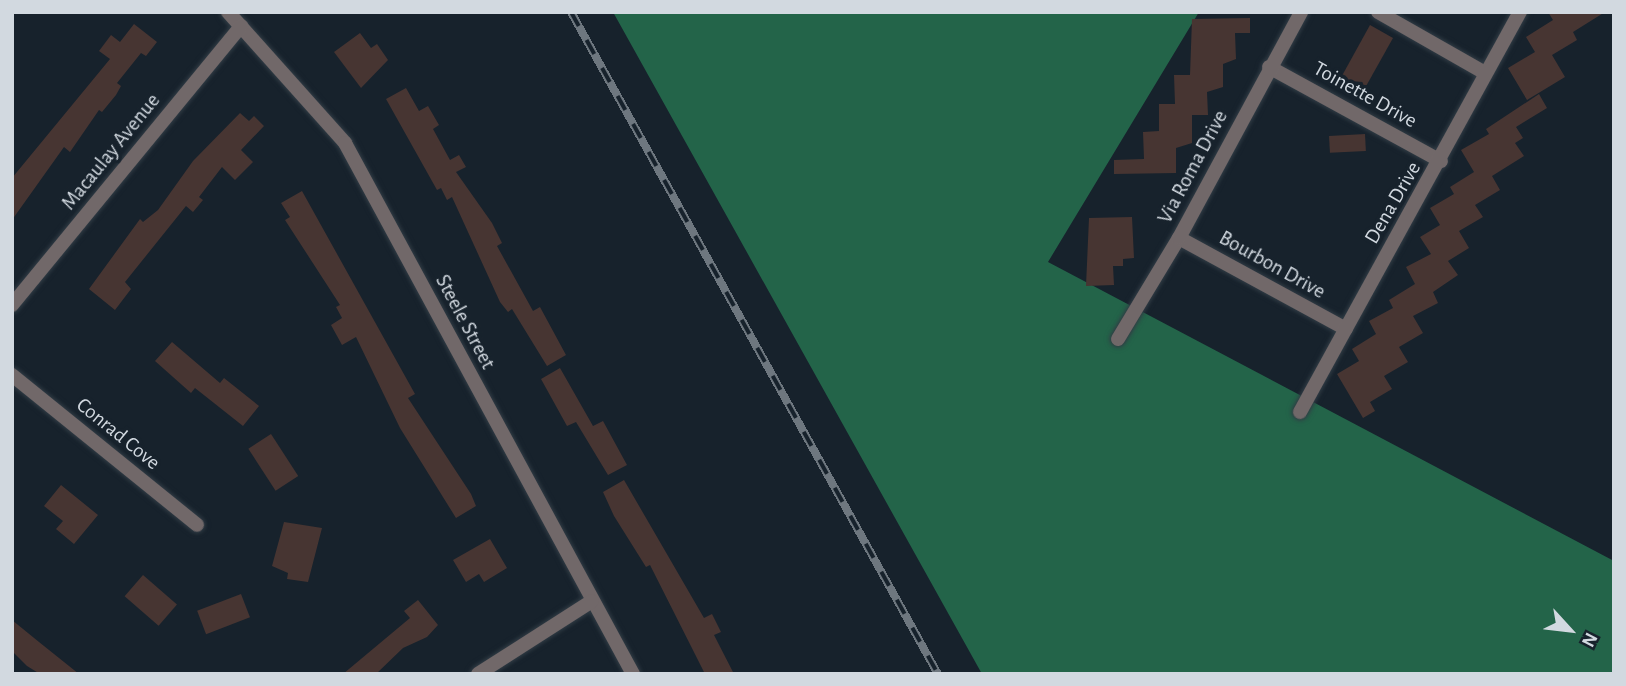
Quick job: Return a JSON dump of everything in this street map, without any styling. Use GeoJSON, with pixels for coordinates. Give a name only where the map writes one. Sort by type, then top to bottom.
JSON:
{"type":"FeatureCollection","features":[{"type":"Feature","properties":{"kind":"street","name":"Steele Street"},"geometry":{"type":"LineString","coordinates":[[228,12],[345,143],[633,674]]}},
{"type":"Feature","properties":{"kind":"street","name":"Via Roma Drive"},"geometry":{"type":"LineString","coordinates":[[1118,339],[1179,238],[1301,12]]}},
{"type":"Feature","properties":{"kind":"street"},"geometry":{"type":"LineString","coordinates":[[1378,12],[1485,73]]}},
{"type":"Feature","properties":{"kind":"street","name":"Dena Drive"},"geometry":{"type":"LineString","coordinates":[[1300,412],[1441,160],[1485,73],[1520,12]]}},
{"type":"Feature","properties":{"kind":"street","name":"Macaulay Avenue"},"geometry":{"type":"LineString","coordinates":[[12,305],[241,26]]}},
{"type":"Feature","properties":{"kind":"street","name":"Toinette Drive"},"geometry":{"type":"LineString","coordinates":[[1269,67],[1441,160]]}},
{"type":"Feature","properties":{"kind":"street","name":"Bourbon Drive"},"geometry":{"type":"LineString","coordinates":[[1179,238],[1346,329]]}},
{"type":"Feature","properties":{"kind":"street","name":"Conrad Cove"},"geometry":{"type":"LineString","coordinates":[[12,375],[198,525]]}},
{"type":"Feature","properties":{"kind":"street"},"geometry":{"type":"LineString","coordinates":[[478,674],[592,601]]}},
{"type":"Feature","properties":{"kind":"green space"},"geometry":{"type":"Polygon","coordinates":[[[613,12],[1199,12],[1048,262],[1614,561],[1614,674],[982,674],[613,12]]]}},
{"type":"Feature","properties":{"kind":"building"},"geometry":{"type":"Polygon","coordinates":[[[1548,12],[1605,12],[1573,32],[1577,40],[1552,55],[1565,77],[1527,100],[1508,68],[1535,52],[1526,37],[1553,20],[1548,12]]]}},
{"type":"Feature","properties":{"kind":"building"},"geometry":{"type":"Polygon","coordinates":[[[1250,18],[1250,33],[1235,33],[1236,59],[1223,64],[1223,87],[1207,92],[1208,115],[1192,115],[1192,143],[1176,148],[1176,173],[1114,174],[1114,160],[1144,159],[1143,132],[1159,131],[1159,104],[1175,104],[1174,75],[1190,75],[1192,19],[1250,18]]]}},
{"type":"Feature","properties":{"kind":"building"},"geometry":{"type":"Polygon","coordinates":[[[134,24],[157,42],[146,56],[141,53],[117,83],[121,86],[116,95],[102,112],[99,110],[70,152],[64,147],[12,220],[12,178],[110,59],[99,51],[111,35],[120,42],[134,24]]]}},
{"type":"Feature","properties":{"kind":"building"},"geometry":{"type":"Polygon","coordinates":[[[1370,25],[1393,38],[1365,88],[1355,93],[1338,83],[1370,25]]]}},
{"type":"Feature","properties":{"kind":"building"},"geometry":{"type":"Polygon","coordinates":[[[360,33],[371,48],[377,44],[388,60],[361,88],[334,52],[360,33]]]}},
{"type":"Feature","properties":{"kind":"building"},"geometry":{"type":"Polygon","coordinates":[[[406,88],[419,111],[428,106],[439,125],[433,129],[450,160],[459,155],[466,167],[456,172],[492,223],[502,243],[497,246],[533,311],[540,307],[566,355],[547,366],[512,309],[508,312],[500,302],[452,197],[447,200],[441,188],[437,190],[386,99],[406,88]]]}},
{"type":"Feature","properties":{"kind":"building"},"geometry":{"type":"Polygon","coordinates":[[[1539,94],[1547,108],[1516,127],[1523,138],[1515,143],[1524,156],[1492,176],[1500,190],[1475,205],[1483,217],[1459,231],[1469,248],[1448,261],[1458,275],[1433,292],[1438,303],[1413,316],[1423,333],[1399,347],[1408,362],[1384,376],[1392,389],[1370,402],[1375,411],[1363,418],[1337,374],[1359,361],[1352,349],[1376,334],[1369,321],[1393,308],[1389,300],[1415,284],[1406,267],[1431,254],[1420,237],[1440,225],[1430,208],[1454,194],[1450,187],[1474,172],[1461,150],[1489,134],[1486,129],[1539,94]]]}},
{"type":"Feature","properties":{"kind":"building"},"geometry":{"type":"Polygon","coordinates":[[[240,113],[249,121],[254,116],[264,126],[241,150],[253,162],[235,180],[222,167],[199,197],[203,200],[193,212],[186,206],[125,282],[131,289],[115,310],[89,289],[140,219],[143,222],[158,210],[193,161],[240,113]]]}},
{"type":"Feature","properties":{"kind":"building"},"geometry":{"type":"Polygon","coordinates":[[[1365,134],[1366,151],[1330,153],[1329,136],[1365,134]]]}},
{"type":"Feature","properties":{"kind":"building"},"geometry":{"type":"Polygon","coordinates":[[[302,191],[415,394],[408,398],[471,494],[476,506],[456,518],[400,428],[356,337],[342,345],[331,325],[342,318],[336,307],[340,305],[285,220],[290,217],[281,203],[302,191]]]}},
{"type":"Feature","properties":{"kind":"building"},"geometry":{"type":"Polygon","coordinates":[[[1132,217],[1134,258],[1123,259],[1123,266],[1113,266],[1114,285],[1086,286],[1089,218],[1132,217]]]}},
{"type":"Feature","properties":{"kind":"building"},"geometry":{"type":"Polygon","coordinates":[[[172,342],[220,383],[224,378],[259,406],[243,426],[195,388],[191,393],[155,361],[172,342]]]}},
{"type":"Feature","properties":{"kind":"building"},"geometry":{"type":"Polygon","coordinates":[[[560,368],[593,426],[603,421],[627,465],[608,475],[576,422],[567,426],[541,379],[560,368]]]}},
{"type":"Feature","properties":{"kind":"building"},"geometry":{"type":"Polygon","coordinates":[[[271,434],[298,476],[276,491],[248,449],[271,434]]]}},
{"type":"Feature","properties":{"kind":"building"},"geometry":{"type":"Polygon","coordinates":[[[624,480],[704,618],[712,614],[721,632],[714,635],[734,674],[705,674],[650,565],[646,567],[614,516],[603,492],[624,480]]]}},
{"type":"Feature","properties":{"kind":"building"},"geometry":{"type":"Polygon","coordinates":[[[61,485],[98,515],[74,544],[56,529],[63,521],[44,506],[61,485]]]}},
{"type":"Feature","properties":{"kind":"building"},"geometry":{"type":"Polygon","coordinates":[[[284,522],[322,528],[308,582],[287,579],[288,573],[272,566],[284,522]]]}},
{"type":"Feature","properties":{"kind":"building"},"geometry":{"type":"Polygon","coordinates":[[[490,539],[507,568],[484,582],[479,574],[466,582],[453,560],[490,539]]]}},
{"type":"Feature","properties":{"kind":"building"},"geometry":{"type":"Polygon","coordinates":[[[143,575],[177,605],[159,626],[125,596],[143,575]]]}},
{"type":"Feature","properties":{"kind":"building"},"geometry":{"type":"Polygon","coordinates":[[[241,594],[250,617],[206,634],[197,611],[241,594]]]}},
{"type":"Feature","properties":{"kind":"building"},"geometry":{"type":"Polygon","coordinates":[[[418,600],[438,625],[427,637],[403,648],[376,674],[343,674],[410,618],[404,611],[418,600]]]}},
{"type":"Feature","properties":{"kind":"building"},"geometry":{"type":"Polygon","coordinates":[[[12,620],[79,674],[40,674],[27,666],[12,651],[12,620]]]}},
{"type":"Feature","properties":{"kind":"railway"},"geometry":{"type":"LineString","coordinates":[[571,12],[938,674]]}}]}
